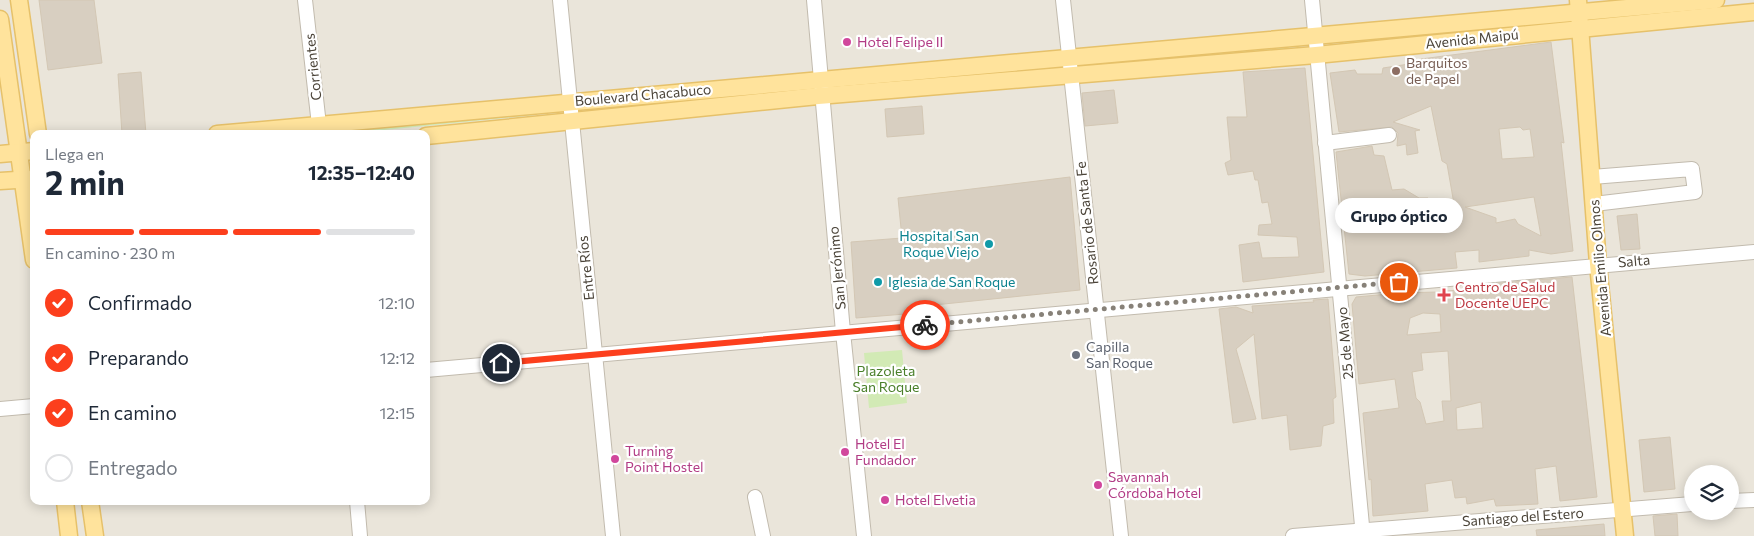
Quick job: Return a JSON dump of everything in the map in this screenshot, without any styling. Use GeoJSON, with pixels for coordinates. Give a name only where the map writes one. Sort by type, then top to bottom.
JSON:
{"type":"FeatureCollection","features":[{"type":"Feature","properties":{"kind":"main road"},"geometry":{"type":"LineString","coordinates":[[19,0],[37,130]]}},
{"type":"Feature","properties":{"kind":"main road","name":"Avenida Maipú"},"geometry":{"type":"LineString","coordinates":[[1069,58],[1716,0]]}},
{"type":"Feature","properties":{"kind":"main road","name":"Avenida Maipú"},"geometry":{"type":"LineString","coordinates":[[1070,75],[1316,55],[1579,13],[1754,12]]}},
{"type":"Feature","properties":{"kind":"main road","name":"Avenida Emilio Olmos"},"geometry":{"type":"LineString","coordinates":[[1579,13],[1598,264],[1624,509],[1625,536]]}},
{"type":"Feature","properties":{"kind":"main road"},"geometry":{"type":"LineString","coordinates":[[0,19],[26,151],[30,206]]}},
{"type":"Feature","properties":{"kind":"main road","name":"Boulevard Chacabuco"},"geometry":{"type":"LineString","coordinates":[[299,130],[570,102],[1069,58]]}},
{"type":"Feature","properties":{"kind":"main road","name":"Boulevard Chacabuco"},"geometry":{"type":"LineString","coordinates":[[430,136],[822,96],[1070,75]]}},
{"type":"Feature","properties":{"kind":"main road"},"geometry":{"type":"LineString","coordinates":[[0,154],[26,151]]}},
{"type":"Feature","properties":{"kind":"main road"},"geometry":{"type":"LineString","coordinates":[[0,181],[28,179]]}},
{"type":"Feature","properties":{"kind":"main road"},"geometry":{"type":"LineString","coordinates":[[65,505],[69,536]]}},
{"type":"Feature","properties":{"kind":"main road"},"geometry":{"type":"LineString","coordinates":[[91,505],[95,536]]}},
{"type":"Feature","properties":{"kind":"street","name":"Corrientes"},"geometry":{"type":"LineString","coordinates":[[306,0],[320,129]]}},
{"type":"Feature","properties":{"kind":"street","name":"Entre Ríos"},"geometry":{"type":"LineString","coordinates":[[560,0],[613,536]]}},
{"type":"Feature","properties":{"kind":"street","name":"San Jerónimo"},"geometry":{"type":"LineString","coordinates":[[814,0],[843,332],[864,536]]}},
{"type":"Feature","properties":{"kind":"street","name":"Rosario de Santa Fe"},"geometry":{"type":"LineString","coordinates":[[1063,0],[1121,536]]}},
{"type":"Feature","properties":{"kind":"street","name":"25 de Mayo"},"geometry":{"type":"LineString","coordinates":[[1312,0],[1363,533]]}},
{"type":"Feature","properties":{"kind":"street"},"geometry":{"type":"LineString","coordinates":[[1325,143],[1389,136]]}},
{"type":"Feature","properties":{"kind":"street"},"geometry":{"type":"LineString","coordinates":[[1592,177],[1692,169],[1695,192],[1594,204]]}},
{"type":"Feature","properties":{"kind":"street","name":"Salta"},"geometry":{"type":"LineString","coordinates":[[430,370],[1339,287],[1754,252]]}},
{"type":"Feature","properties":{"kind":"street"},"geometry":{"type":"LineString","coordinates":[[0,409],[30,406]]}},
{"type":"Feature","properties":{"kind":"street"},"geometry":{"type":"LineString","coordinates":[[755,497],[763,536]]}},
{"type":"Feature","properties":{"kind":"street"},"geometry":{"type":"LineString","coordinates":[[1739,501],[1754,500]]}},
{"type":"Feature","properties":{"kind":"street"},"geometry":{"type":"LineString","coordinates":[[357,505],[360,536]]}},
{"type":"Feature","properties":{"kind":"street","name":"Santiago del Estero"},"geometry":{"type":"LineString","coordinates":[[1293,536],[1363,533],[1684,505]]}},
{"type":"Feature","properties":{"kind":"shaded area"},"geometry":{"type":"Polygon","coordinates":[[[0,0],[1754,0],[1754,536],[0,536],[0,0]]]}},
{"type":"Feature","properties":{"kind":"green space"},"geometry":{"type":"Polygon","coordinates":[[[1535,20],[1536,25],[1345,44],[1345,39],[1535,20]]]}},
{"type":"Feature","properties":{"kind":"green space"},"geometry":{"type":"Polygon","coordinates":[[[1289,45],[1289,49],[1099,68],[1098,64],[1289,45]]]}},
{"type":"Feature","properties":{"kind":"green space"},"geometry":{"type":"Polygon","coordinates":[[[783,91],[592,110],[592,106],[783,91]]]}},
{"type":"Feature","properties":{"kind":"green space"},"geometry":{"type":"Polygon","coordinates":[[[534,110],[535,115],[384,130],[344,129],[534,110]]]}},
{"type":"Feature","properties":{"kind":"green space","name":"Plazoleta San Roque"},"geometry":{"type":"Polygon","coordinates":[[[902,350],[907,403],[869,408],[864,353],[902,350]]]}},
{"type":"Feature","properties":{"kind":"building"},"geometry":{"type":"Polygon","coordinates":[[[39,0],[94,0],[102,63],[48,70],[39,0]]]}},
{"type":"Feature","properties":{"kind":"building"},"geometry":{"type":"Polygon","coordinates":[[[1551,42],[1564,143],[1561,142],[1573,251],[1551,254],[1529,250],[1529,256],[1479,262],[1479,250],[1455,252],[1457,268],[1365,276],[1349,274],[1336,152],[1372,146],[1374,155],[1384,156],[1392,190],[1404,189],[1419,198],[1428,198],[1429,213],[1451,210],[1450,204],[1454,204],[1447,164],[1442,161],[1431,106],[1393,122],[1420,130],[1415,131],[1418,153],[1407,155],[1406,144],[1397,146],[1398,133],[1392,127],[1339,132],[1330,73],[1355,70],[1357,74],[1382,74],[1383,68],[1422,62],[1421,59],[1551,42]],[[1520,127],[1499,129],[1502,159],[1534,157],[1530,129],[1523,130],[1520,127]],[[1534,197],[1465,207],[1496,218],[1496,223],[1515,219],[1518,224],[1541,236],[1534,197]]]}},
{"type":"Feature","properties":{"kind":"building"},"geometry":{"type":"Polygon","coordinates":[[[1305,68],[1324,272],[1243,282],[1239,245],[1259,242],[1262,258],[1299,257],[1297,237],[1258,235],[1259,225],[1272,224],[1268,202],[1262,203],[1258,180],[1255,180],[1253,171],[1228,175],[1225,163],[1231,160],[1227,117],[1247,117],[1243,72],[1305,68]]]}},
{"type":"Feature","properties":{"kind":"building"},"geometry":{"type":"Polygon","coordinates":[[[141,72],[146,130],[122,130],[118,74],[141,72]]]}},
{"type":"Feature","properties":{"kind":"building"},"geometry":{"type":"Polygon","coordinates":[[[1114,90],[1118,123],[1085,126],[1082,93],[1114,90]]]}},
{"type":"Feature","properties":{"kind":"building"},"geometry":{"type":"Polygon","coordinates":[[[922,106],[924,134],[887,137],[885,109],[922,106]]]}},
{"type":"Feature","properties":{"kind":"building","name":"Hospital San Roque Viejo"},"geometry":{"type":"Polygon","coordinates":[[[1070,177],[1080,290],[905,308],[905,314],[856,318],[851,242],[902,238],[898,198],[1070,177]]]}},
{"type":"Feature","properties":{"kind":"building"},"geometry":{"type":"Polygon","coordinates":[[[1637,214],[1640,249],[1621,250],[1617,216],[1637,214]]]}},
{"type":"Feature","properties":{"kind":"building"},"geometry":{"type":"Polygon","coordinates":[[[1572,277],[1597,497],[1560,501],[1556,466],[1535,469],[1538,504],[1496,506],[1494,499],[1467,504],[1466,497],[1455,498],[1452,480],[1425,484],[1428,511],[1373,516],[1371,479],[1369,480],[1363,413],[1399,408],[1395,379],[1359,384],[1352,304],[1356,297],[1438,292],[1478,288],[1478,285],[1572,277]],[[1423,313],[1410,318],[1407,335],[1441,332],[1440,314],[1423,313]],[[1448,351],[1421,353],[1423,370],[1412,372],[1416,398],[1420,402],[1426,424],[1444,421],[1442,401],[1451,401],[1448,351]],[[1481,402],[1456,408],[1457,430],[1483,428],[1481,402]]]}},
{"type":"Feature","properties":{"kind":"building"},"geometry":{"type":"Polygon","coordinates":[[[1328,299],[1336,397],[1333,399],[1334,423],[1323,426],[1321,446],[1290,450],[1287,415],[1262,419],[1254,334],[1236,349],[1256,419],[1233,423],[1219,309],[1236,307],[1253,313],[1252,306],[1314,302],[1313,300],[1328,299]]]}},
{"type":"Feature","properties":{"kind":"building"},"geometry":{"type":"Polygon","coordinates":[[[1670,437],[1675,489],[1644,492],[1639,440],[1670,437]]]}},
{"type":"Feature","properties":{"kind":"building"},"geometry":{"type":"Polygon","coordinates":[[[1677,514],[1678,536],[1655,536],[1653,516],[1677,514]]]}},
{"type":"Feature","properties":{"kind":"building"},"geometry":{"type":"Polygon","coordinates":[[[1604,524],[1605,536],[1537,536],[1536,530],[1604,524]]]}},
{"type":"Feature","properties":{"kind":"way so far"},"geometry":{"type":"LineString","coordinates":[[925,325],[1399,282]]}},
{"type":"Feature","properties":{"kind":"place","name":"Hotel Felipe II"},"geometry":{"type":"Point","coordinates":[847,42]}},
{"type":"Feature","properties":{"kind":"place","name":"Barquitos de Papel"},"geometry":{"type":"Point","coordinates":[1396,71]}},
{"type":"Feature","properties":{"kind":"place","name":"Hospital San Roque Viejo"},"geometry":{"type":"Point","coordinates":[989,244]}},
{"type":"Feature","properties":{"kind":"place","name":"Iglesia de San Roque"},"geometry":{"type":"Point","coordinates":[878,282]}},
{"type":"Feature","properties":{"kind":"place","name":"Grupo óptico"},"geometry":{"type":"Point","coordinates":[1399,282]}},
{"type":"Feature","properties":{"kind":"place","name":"Centro de Salud Docente UEPC"},"geometry":{"type":"Point","coordinates":[1444,295]}},
{"type":"Feature","properties":{"kind":"place","name":"Capilla San Roque"},"geometry":{"type":"Point","coordinates":[1076,355]}},
{"type":"Feature","properties":{"kind":"place","name":"Hotel El Fundador"},"geometry":{"type":"Point","coordinates":[845,452]}},
{"type":"Feature","properties":{"kind":"place","name":"Turning Point Hostel"},"geometry":{"type":"Point","coordinates":[615,459]}},
{"type":"Feature","properties":{"kind":"place","name":"Savannah Córdoba Hotel"},"geometry":{"type":"Point","coordinates":[1098,485]}},
{"type":"Feature","properties":{"kind":"place","name":"Hotel Elvetia"},"geometry":{"type":"Point","coordinates":[885,500]}},
{"type":"Feature","properties":{"kind":"route"},"geometry":{"type":"LineString","coordinates":[[501,363],[925,325]]}}]}
